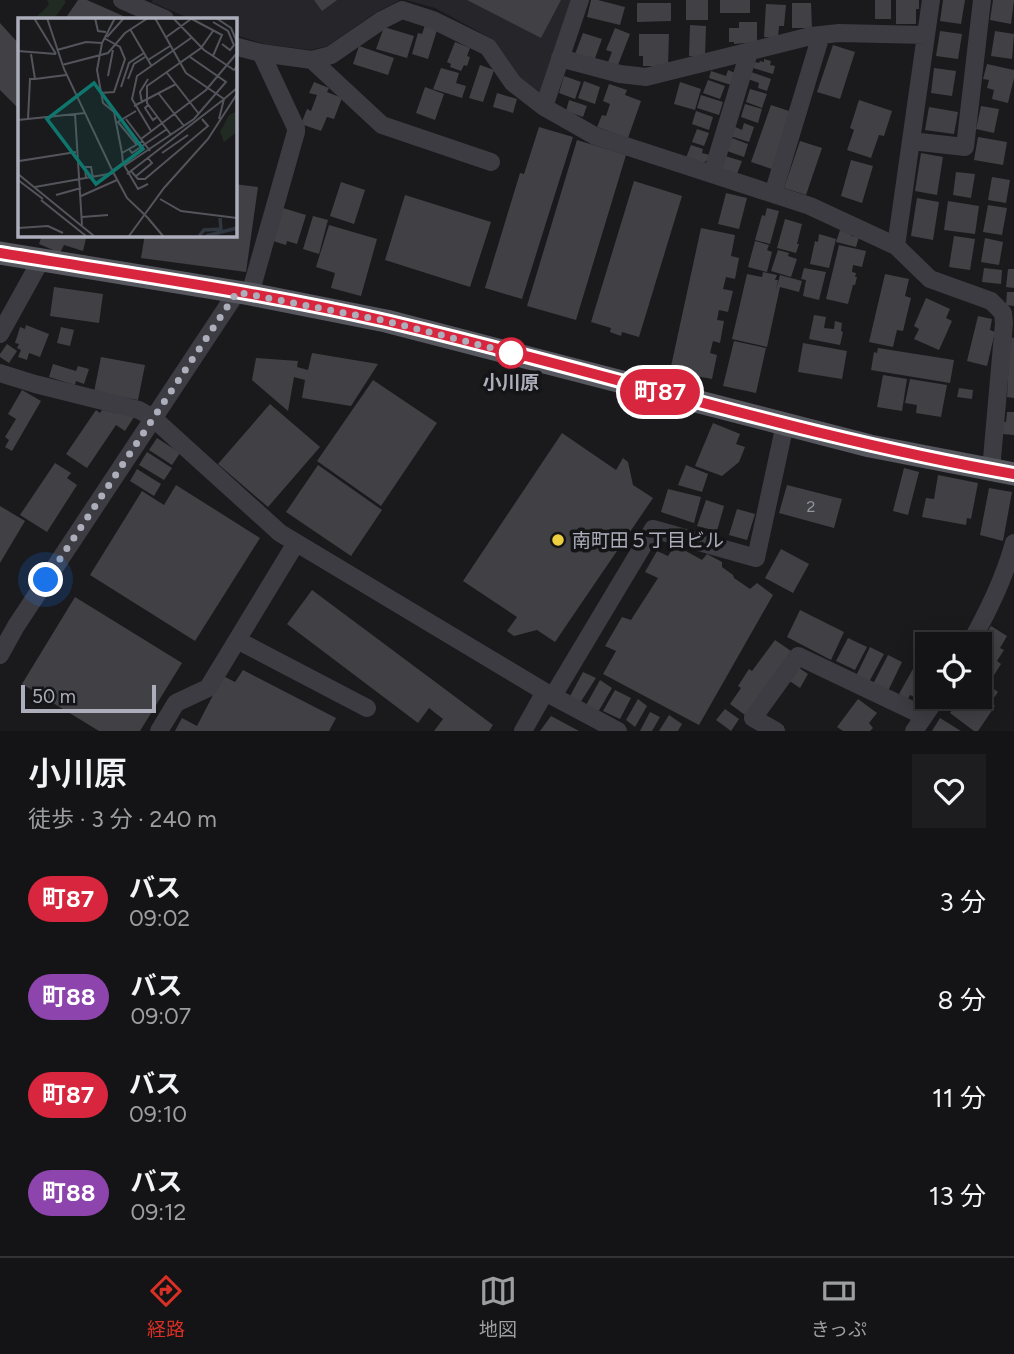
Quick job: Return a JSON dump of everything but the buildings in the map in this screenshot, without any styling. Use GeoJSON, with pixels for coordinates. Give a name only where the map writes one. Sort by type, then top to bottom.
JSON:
{"type":"FeatureCollection","features":[{"type":"Feature","properties":{"kind":"main road"},"geometry":{"type":"LineString","coordinates":[[0,253],[243,293],[386,321],[870,446],[1003,472]]}},
{"type":"Feature","properties":{"kind":"street"},"geometry":{"type":"LineString","coordinates":[[544,107],[580,0]]}},
{"type":"Feature","properties":{"kind":"street"},"geometry":{"type":"LineString","coordinates":[[896,246],[931,0]]}},
{"type":"Feature","properties":{"kind":"street"},"geometry":{"type":"LineString","coordinates":[[911,141],[965,147],[982,0]]}},
{"type":"Feature","properties":{"kind":"street"},"geometry":{"type":"LineString","coordinates":[[134,3],[163,18]]}},
{"type":"Feature","properties":{"kind":"street"},"geometry":{"type":"LineString","coordinates":[[236,47],[312,60],[331,55],[382,20],[402,10],[433,20],[488,47],[513,83],[544,107],[595,136],[810,205],[896,246],[930,279],[991,301],[1009,314],[1004,323],[1003,472]]}},
{"type":"Feature","properties":{"kind":"street"},"geometry":{"type":"LineString","coordinates":[[560,58],[620,75],[646,76],[811,36],[839,33],[926,34]]}},
{"type":"Feature","properties":{"kind":"street"},"geometry":{"type":"LineString","coordinates":[[773,194],[821,35]]}},
{"type":"Feature","properties":{"kind":"street"},"geometry":{"type":"LineString","coordinates":[[712,174],[749,52]]}},
{"type":"Feature","properties":{"kind":"street"},"geometry":{"type":"LineString","coordinates":[[0,655],[16,626],[153,418],[243,293],[296,132],[261,53]]}},
{"type":"Feature","properties":{"kind":"street"},"geometry":{"type":"LineString","coordinates":[[312,60],[382,125],[491,162]]}},
{"type":"Feature","properties":{"kind":"street"},"geometry":{"type":"LineString","coordinates":[[0,334],[41,260]]}},
{"type":"Feature","properties":{"kind":"street"},"geometry":{"type":"LineString","coordinates":[[0,373],[139,411],[153,418],[280,533],[549,694],[618,731]]}},
{"type":"Feature","properties":{"kind":"street"},"geometry":{"type":"LineString","coordinates":[[523,731],[653,529],[756,558],[785,424]]}},
{"type":"Feature","properties":{"kind":"street"},"geometry":{"type":"LineString","coordinates":[[159,731],[176,703],[208,688],[296,543]]}},
{"type":"Feature","properties":{"kind":"street"},"geometry":{"type":"LineString","coordinates":[[976,632],[1002,579],[1014,543]]}},
{"type":"Feature","properties":{"kind":"street"},"geometry":{"type":"LineString","coordinates":[[237,640],[367,708]]}},
{"type":"Feature","properties":{"kind":"street"},"geometry":{"type":"LineString","coordinates":[[776,731],[753,718],[799,656],[917,727],[929,709]]}},
{"type":"Feature","properties":{"kind":"shaded area"},"geometry":{"type":"Polygon","coordinates":[[[47,0],[66,2],[55,18],[35,18],[49,5],[47,0]]]}},
{"type":"Feature","properties":{"kind":"shaded area"},"geometry":{"type":"Polygon","coordinates":[[[400,0],[375,13],[328,46],[311,50],[264,44],[236,35],[236,18],[189,18],[151,2],[400,0]]]}},
{"type":"Feature","properties":{"kind":"shaded area"},"geometry":{"type":"Polygon","coordinates":[[[406,0],[572,0],[543,94],[520,78],[494,40],[435,8],[406,0]]]}},
{"type":"Feature","properties":{"kind":"bus line","name":"町87"},"geometry":{"type":"LineString","coordinates":[[0,253],[250,294],[386,321],[870,446],[1014,474]]}},
{"type":"Feature","properties":{"kind":"place","name":"小川原"},"geometry":{"type":"Point","coordinates":[511,353]}},
{"type":"Feature","properties":{"kind":"place","name":"南町田５丁目ビル"},"geometry":{"type":"Point","coordinates":[558,540]}},
{"type":"Feature","properties":{"kind":"route"},"geometry":{"type":"LineString","coordinates":[[46,580],[237,292],[386,321],[519,355],[511,353]]}}]}
